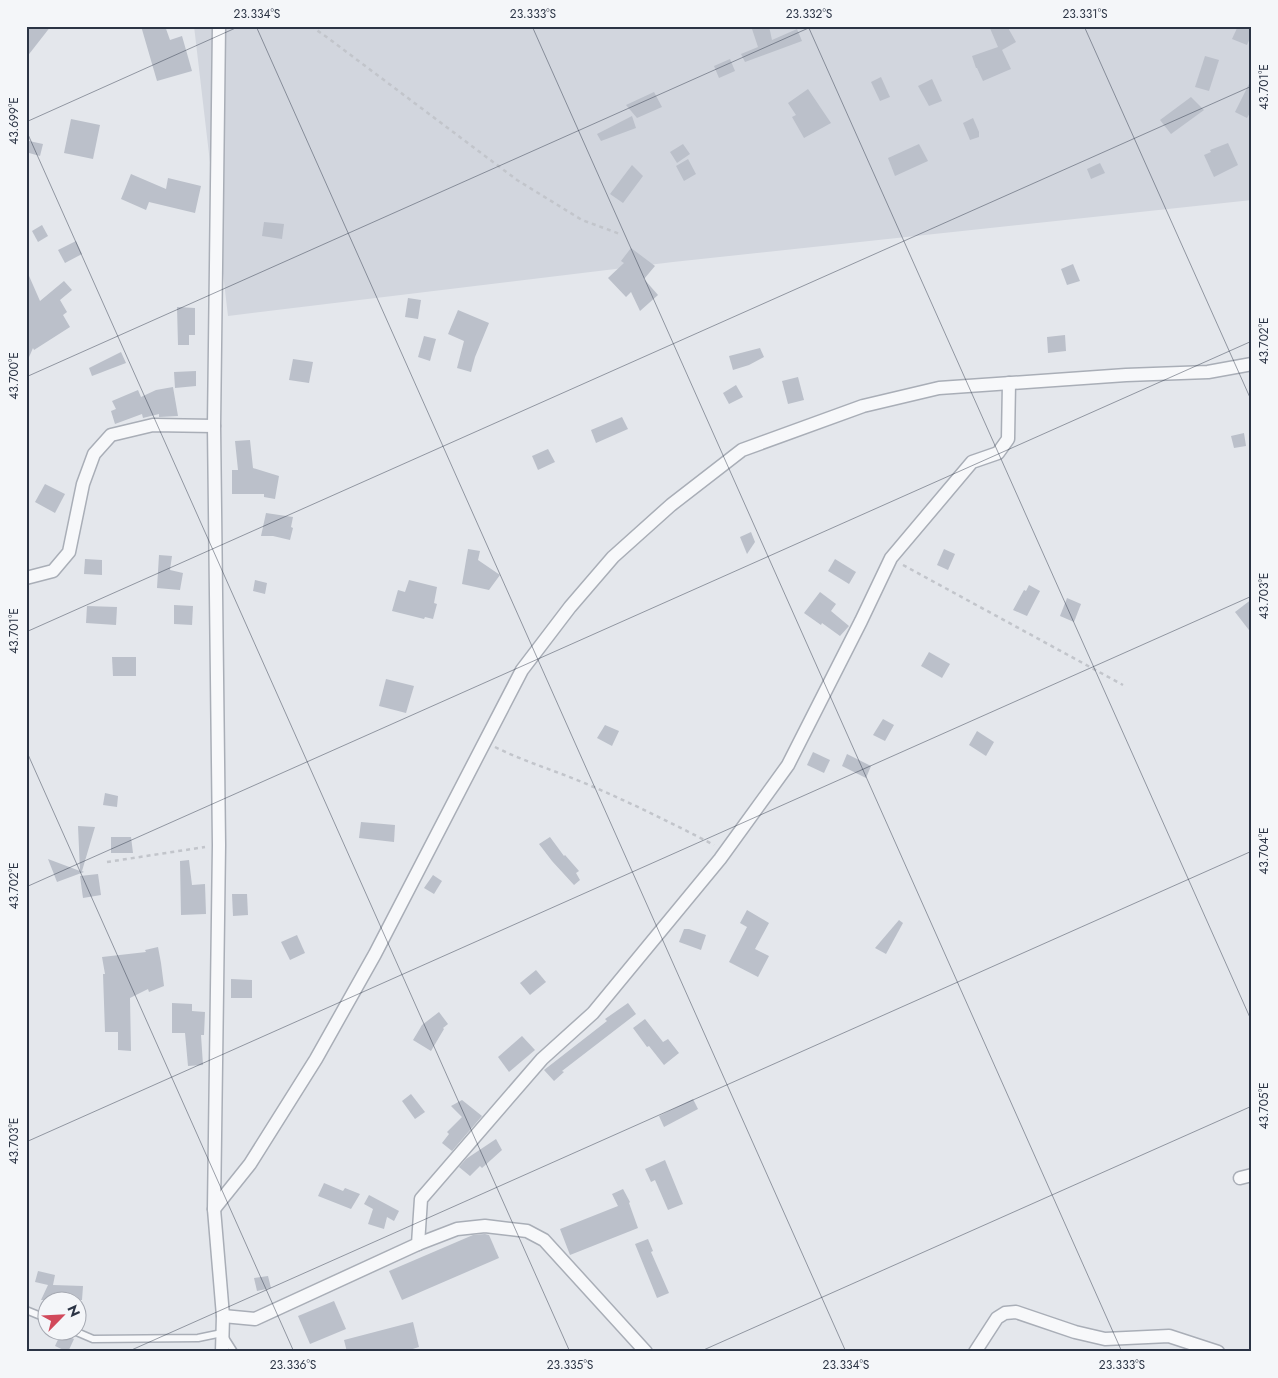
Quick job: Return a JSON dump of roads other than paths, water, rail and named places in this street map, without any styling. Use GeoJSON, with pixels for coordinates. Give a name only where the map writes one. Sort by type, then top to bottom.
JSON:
{"type":"FeatureCollection","features":[{"type":"Feature","properties":{"kind":"street"},"geometry":{"type":"LineString","coordinates":[[219,26],[214,426],[219,845],[214,1209],[223,1316],[222,1352]]}},
{"type":"Feature","properties":{"kind":"street"},"geometry":{"type":"LineString","coordinates":[[214,1209],[250,1164],[321,1051],[375,954],[522,670],[570,607],[613,556],[671,505],[742,450],[863,406],[939,388],[1126,375],[1208,372],[1252,364]]}},
{"type":"Feature","properties":{"kind":"street"},"geometry":{"type":"LineString","coordinates":[[418,1244],[421,1199],[542,1059],[593,1013],[726,851],[788,765],[891,558],[972,462],[998,453],[1008,439],[1009,383]]}},
{"type":"Feature","properties":{"kind":"street"},"geometry":{"type":"LineString","coordinates":[[26,578],[53,572],[69,552],[83,484],[94,454],[111,435],[153,425],[214,426]]}},
{"type":"Feature","properties":{"kind":"street"},"geometry":{"type":"LineString","coordinates":[[223,1316],[255,1319],[418,1244],[457,1229],[485,1226],[527,1231],[544,1240],[646,1352]]}},
{"type":"Feature","properties":{"kind":"street"},"geometry":{"type":"LineString","coordinates":[[975,1352],[997,1318],[1005,1313],[1016,1312],[1090,1336],[1106,1338],[1169,1336],[1218,1352]]}},
{"type":"Feature","properties":{"kind":"lane"},"geometry":{"type":"LineString","coordinates":[[26,1310],[38,1315]]}},
{"type":"Feature","properties":{"kind":"lane"},"geometry":{"type":"LineString","coordinates":[[88,1338],[92,1340],[198,1338],[222,1333],[234,1352]]}}]}
